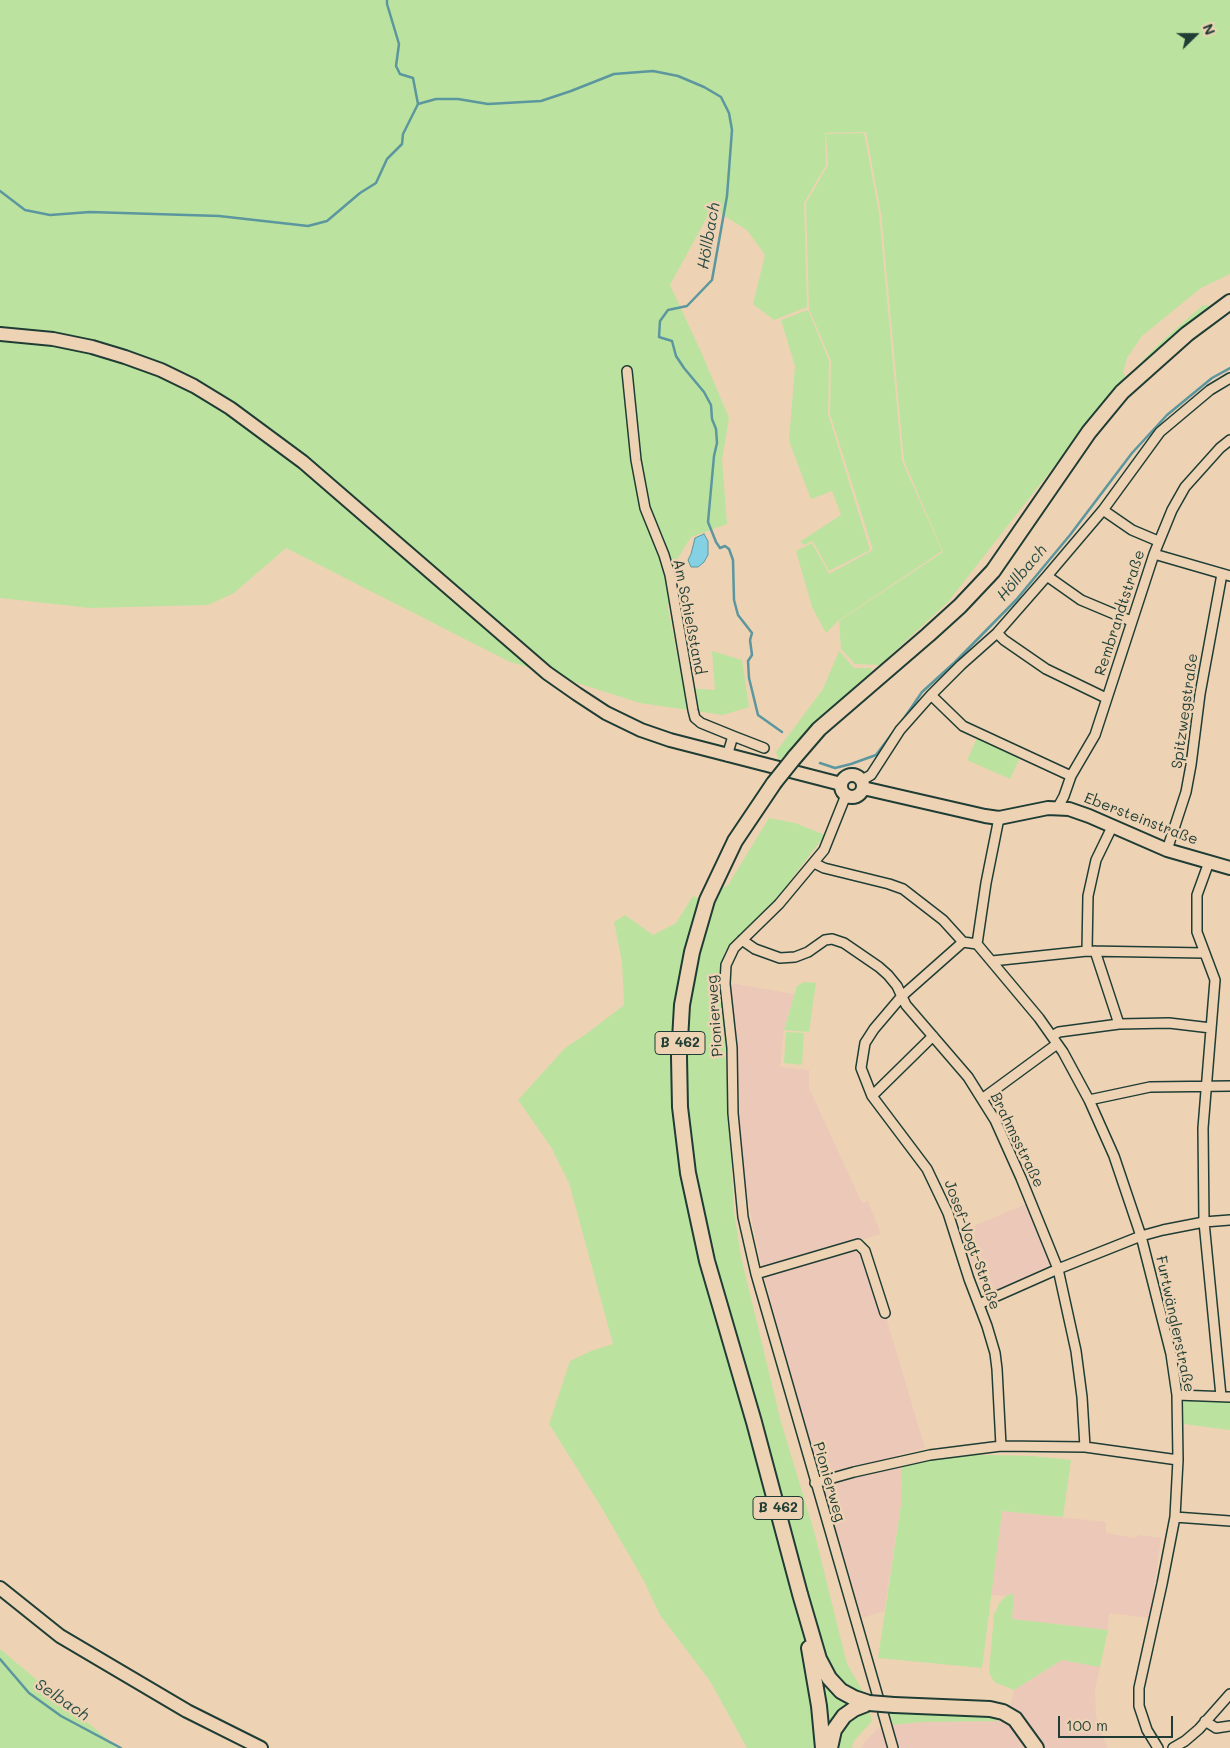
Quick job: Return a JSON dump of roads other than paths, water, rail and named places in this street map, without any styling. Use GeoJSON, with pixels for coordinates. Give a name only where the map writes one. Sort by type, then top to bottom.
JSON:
{"type":"FeatureCollection","features":[{"type":"Feature","properties":{"kind":"main road","name":"B 462"},"geometry":{"type":"LineString","coordinates":[[823,1748],[819,1706],[800,1594],[754,1422],[707,1261],[688,1173],[680,1107],[679,1057],[682,1005],[692,952],[707,900],[735,841],[774,783],[794,758],[819,729],[960,606],[993,571],[1090,432],[1122,392],[1187,334],[1230,302]]}},
{"type":"Feature","properties":{"kind":"main road"},"geometry":{"type":"LineString","coordinates":[[800,1594],[819,1659],[829,1678],[840,1691],[854,1698],[873,1700],[888,1709],[990,1709],[1003,1712],[1015,1719],[1036,1748]]}},
{"type":"Feature","properties":{"kind":"main road"},"geometry":{"type":"LineString","coordinates":[[830,1748],[834,1730],[844,1716],[873,1700]]}},
{"type":"Feature","properties":{"kind":"street"},"geometry":{"type":"LineString","coordinates":[[0,334],[53,339],[92,347],[161,370],[194,386],[237,413],[303,462],[547,672],[576,694],[606,713],[642,730],[843,790],[849,797],[860,794],[863,784],[871,775],[900,730],[930,695],[961,664],[997,633],[1106,512],[1160,432],[1210,390],[1230,378]]}},
{"type":"Feature","properties":{"kind":"street","name":"Am Schießstand"},"geometry":{"type":"LineString","coordinates":[[627,371],[636,460],[645,508],[670,575],[693,710],[696,718],[701,723],[764,748]]}},
{"type":"Feature","properties":{"kind":"street","name":"Rembrandtstraße"},"geometry":{"type":"LineString","coordinates":[[1058,807],[1071,776],[1095,734],[1158,542],[1172,510],[1185,487],[1220,448],[1230,440]]}},
{"type":"Feature","properties":{"kind":"street"},"geometry":{"type":"LineString","coordinates":[[1106,512],[1132,530],[1158,542]]}},
{"type":"Feature","properties":{"kind":"street"},"geometry":{"type":"LineString","coordinates":[[1154,554],[1226,575]]}},
{"type":"Feature","properties":{"kind":"street","name":"Spitzwegstraße"},"geometry":{"type":"LineString","coordinates":[[1167,850],[1186,792],[1192,765],[1199,703],[1226,575]]}},
{"type":"Feature","properties":{"kind":"street"},"geometry":{"type":"LineString","coordinates":[[1047,576],[1081,600],[1131,621]]}},
{"type":"Feature","properties":{"kind":"street"},"geometry":{"type":"LineString","coordinates":[[997,633],[1046,669],[1106,698]]}},
{"type":"Feature","properties":{"kind":"street"},"geometry":{"type":"LineString","coordinates":[[930,695],[963,726],[1071,776]]}},
{"type":"Feature","properties":{"kind":"street"},"geometry":{"type":"LineString","coordinates":[[727,756],[733,736]]}},
{"type":"Feature","properties":{"kind":"street","name":"Ebersteinstraße"},"geometry":{"type":"LineString","coordinates":[[843,790],[844,778],[850,774],[857,775],[863,784],[985,816],[998,818],[1058,807],[1069,809],[1167,850],[1230,868]]}},
{"type":"Feature","properties":{"kind":"street","name":"Pionierweg"},"geometry":{"type":"LineString","coordinates":[[843,790],[824,850],[779,904],[734,948],[726,965],[726,984],[732,1048],[733,1113],[743,1217],[756,1274],[815,1483],[873,1700]]}},
{"type":"Feature","properties":{"kind":"street"},"geometry":{"type":"LineString","coordinates":[[814,864],[889,884],[903,890],[943,920],[963,942],[977,944],[998,818]]}},
{"type":"Feature","properties":{"kind":"street"},"geometry":{"type":"LineString","coordinates":[[1112,827],[1096,860],[1088,896],[1091,951],[1119,1024]]}},
{"type":"Feature","properties":{"kind":"street"},"geometry":{"type":"LineString","coordinates":[[1177,1395],[1226,1397],[1204,1222],[1203,1128],[1215,980],[1197,932],[1197,895],[1209,862]]}},
{"type":"Feature","properties":{"kind":"street","name":"Brahmsstraße"},"geometry":{"type":"LineString","coordinates":[[742,940],[755,949],[780,958],[795,957],[808,952],[825,940],[832,939],[844,943],[888,975],[897,986],[906,1005],[968,1077],[995,1120],[1058,1269],[1076,1351],[1082,1397],[1085,1447]]}},
{"type":"Feature","properties":{"kind":"street","name":"Josef-Vogt-Straße"},"geometry":{"type":"LineString","coordinates":[[963,942],[902,996],[874,1029],[865,1043],[862,1068],[872,1096],[927,1169],[948,1213],[992,1339],[996,1361],[1001,1446]]}},
{"type":"Feature","properties":{"kind":"street","name":"Furtwänglerstraße"},"geometry":{"type":"LineString","coordinates":[[977,944],[1055,1040],[1089,1100],[1114,1156],[1142,1236],[1170,1354],[1177,1395],[1178,1460],[1175,1517],[1140,1688],[1139,1706],[1147,1730],[1158,1748]]}},
{"type":"Feature","properties":{"kind":"street"},"geometry":{"type":"LineString","coordinates":[[992,961],[1091,951],[1204,952]]}},
{"type":"Feature","properties":{"kind":"street"},"geometry":{"type":"LineString","coordinates":[[982,1099],[1055,1040],[1059,1032],[1119,1024],[1169,1024],[1211,1028]]}},
{"type":"Feature","properties":{"kind":"street"},"geometry":{"type":"LineString","coordinates":[[872,1096],[933,1036]]}},
{"type":"Feature","properties":{"kind":"street"},"geometry":{"type":"LineString","coordinates":[[1089,1100],[1150,1087],[1230,1086]]}},
{"type":"Feature","properties":{"kind":"street"},"geometry":{"type":"LineString","coordinates":[[979,1304],[1058,1269],[1142,1236],[1204,1222],[1230,1220]]}},
{"type":"Feature","properties":{"kind":"street"},"geometry":{"type":"LineString","coordinates":[[756,1274],[858,1244],[865,1251],[886,1313]]}},
{"type":"Feature","properties":{"kind":"street"},"geometry":{"type":"LineString","coordinates":[[815,1483],[930,1455],[1001,1446],[1085,1447],[1178,1460]]}},
{"type":"Feature","properties":{"kind":"street"},"geometry":{"type":"LineString","coordinates":[[1175,1517],[1230,1521]]}},
{"type":"Feature","properties":{"kind":"street"},"geometry":{"type":"LineString","coordinates":[[0,1588],[60,1636],[187,1711],[261,1748]]}},
{"type":"Feature","properties":{"kind":"street"},"geometry":{"type":"LineString","coordinates":[[1173,1748],[1185,1741],[1230,1694]]}},
{"type":"Feature","properties":{"kind":"street"},"geometry":{"type":"LineString","coordinates":[[888,1709],[893,1748]]}},
{"type":"Feature","properties":{"kind":"street"},"geometry":{"type":"LineString","coordinates":[[1205,1721],[1216,1728],[1230,1726]]}},
{"type":"Feature","properties":{"kind":"water"},"geometry":{"type":"Polygon","coordinates":[[[704,534],[708,541],[708,555],[698,567],[691,567],[688,560],[695,538],[704,534]]]}},
{"type":"Feature","properties":{"kind":"waterway","name":"Höllbach"},"geometry":{"type":"LineString","coordinates":[[387,0],[399,44],[396,66],[400,74],[413,78],[418,104],[436,99],[458,99],[488,104],[541,101],[614,74],[653,71],[678,76],[704,87],[721,97],[729,113],[732,130],[727,196],[712,280],[687,306],[668,310],[660,321],[659,337],[672,341],[676,356],[704,392],[711,405],[717,443],[714,456],[708,522],[720,548],[725,546],[729,549],[733,560],[734,600],[738,615],[752,633],[750,640],[752,655],[748,661],[749,678],[758,715],[782,732]]}},
{"type":"Feature","properties":{"kind":"waterway"},"geometry":{"type":"LineString","coordinates":[[0,191],[25,210],[50,215],[90,212],[219,216],[308,226],[327,221],[360,193],[376,183],[387,159],[402,144],[403,134],[418,104]]}},
{"type":"Feature","properties":{"kind":"waterway","name":"Höllbach"},"geometry":{"type":"LineString","coordinates":[[898,727],[922,692],[955,662],[1016,600],[1070,535],[1132,453],[1167,415],[1212,378],[1230,368]]}},
{"type":"Feature","properties":{"kind":"waterway","name":"Höllbach"},"geometry":{"type":"LineString","coordinates":[[820,763],[835,768],[876,755],[894,731]]}},
{"type":"Feature","properties":{"kind":"waterway","name":"Selbach"},"geometry":{"type":"LineString","coordinates":[[0,1659],[29,1693],[61,1716],[121,1748]]}}]}
